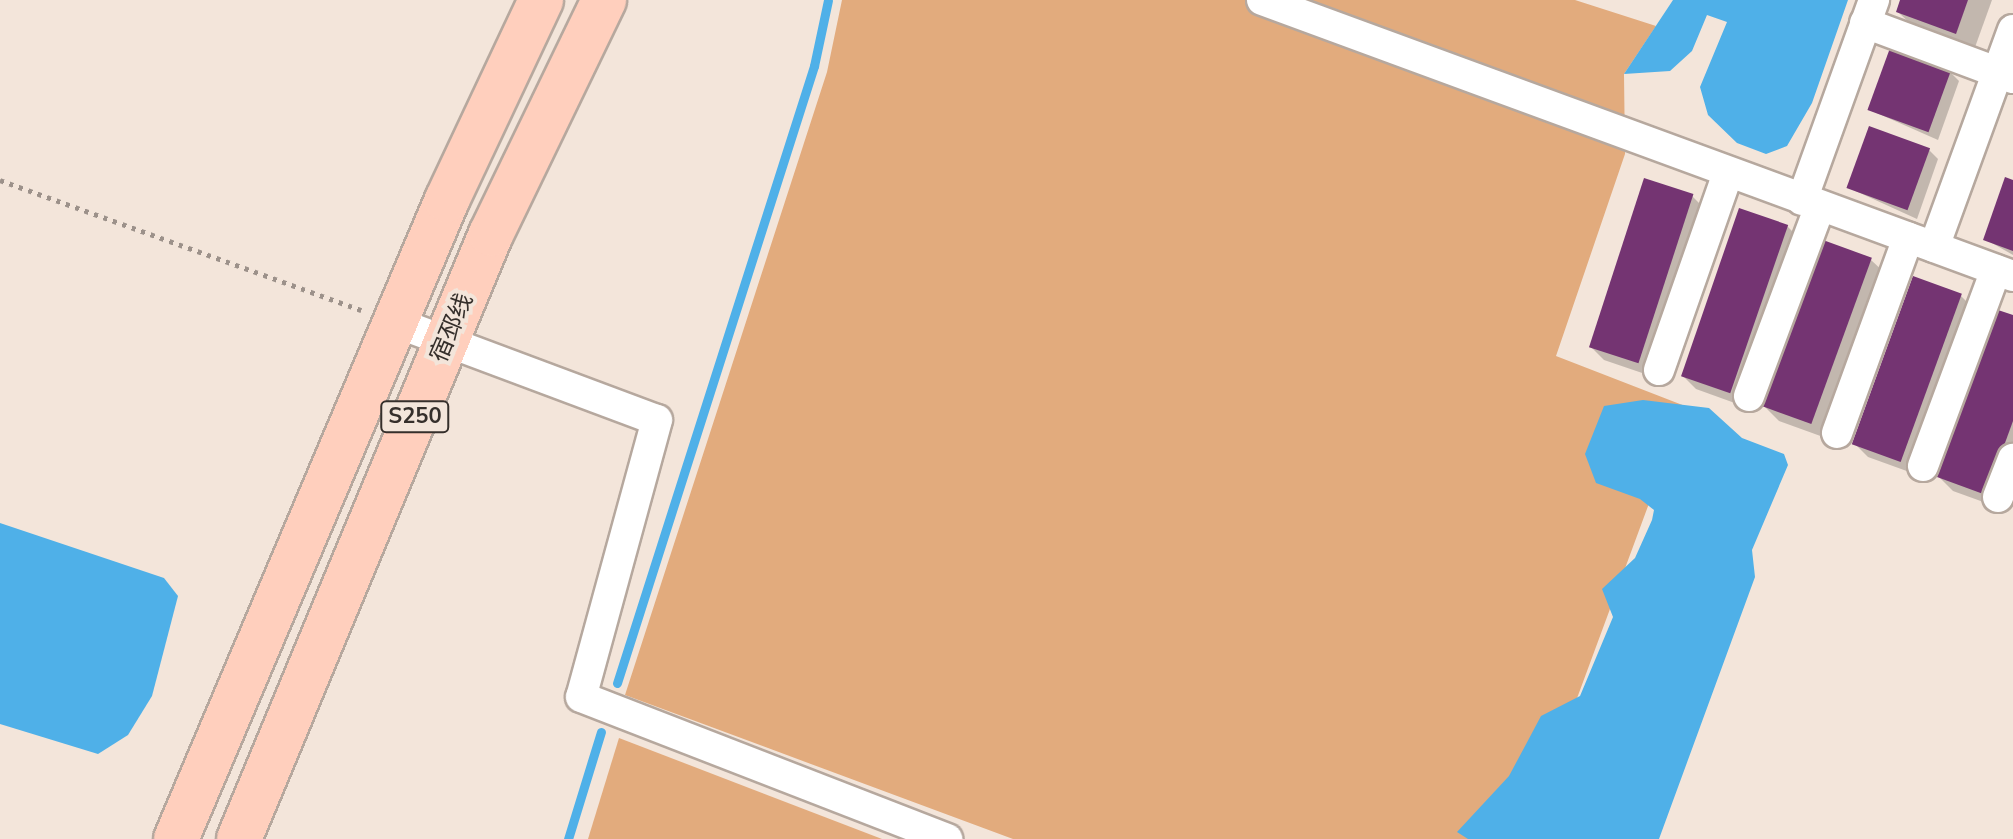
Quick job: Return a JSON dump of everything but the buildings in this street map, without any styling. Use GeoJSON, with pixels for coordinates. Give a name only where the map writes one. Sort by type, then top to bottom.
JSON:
{"type":"FeatureCollection","features":[{"type":"Feature","properties":{"kind":"main road","name":"宿邳线"},"geometry":{"type":"LineString","coordinates":[[176,839],[400,324],[447,200],[541,0]]}},
{"type":"Feature","properties":{"kind":"main road","name":"宿邳线"},"geometry":{"type":"LineString","coordinates":[[239,839],[446,342],[604,0]]}},
{"type":"Feature","properties":{"kind":"street"},"geometry":{"type":"LineString","coordinates":[[1262,0],[2005,273],[1923,466]]}},
{"type":"Feature","properties":{"kind":"street"},"geometry":{"type":"LineString","coordinates":[[1749,396],[1870,12],[2005,76]]}},
{"type":"Feature","properties":{"kind":"street"},"geometry":{"type":"LineString","coordinates":[[1837,433],[1921,243],[2005,76],[2013,30]]}},
{"type":"Feature","properties":{"kind":"street"},"geometry":{"type":"LineString","coordinates":[[1659,370],[1728,173]]}},
{"type":"Feature","properties":{"kind":"street"},"geometry":{"type":"LineString","coordinates":[[400,324],[657,420],[581,697],[947,839]]}},
{"type":"Feature","properties":{"kind":"street"},"geometry":{"type":"LineString","coordinates":[[1998,497],[2013,459]]}},
{"type":"Feature","properties":{"kind":"path"},"geometry":{"type":"LineString","coordinates":[[0,180],[400,324]]}},
{"type":"Feature","properties":{"kind":"shaded area"},"geometry":{"type":"Polygon","coordinates":[[[842,0],[1575,0],[1656,26],[1624,74],[1625,154],[1556,356],[1685,406],[1525,839],[1013,839],[625,695],[827,72],[842,0]]]}},
{"type":"Feature","properties":{"kind":"shaded area"},"geometry":{"type":"Polygon","coordinates":[[[619,738],[882,839],[588,839],[619,738]]]}},
{"type":"Feature","properties":{"kind":"water"},"geometry":{"type":"Polygon","coordinates":[[[1673,0],[1848,0],[1812,103],[1787,146],[1766,154],[1737,143],[1708,115],[1700,87],[1727,22],[1707,15],[1692,51],[1670,71],[1624,74],[1673,0]]]}},
{"type":"Feature","properties":{"kind":"water"},"geometry":{"type":"Polygon","coordinates":[[[1643,400],[1709,408],[1742,438],[1784,454],[1788,465],[1752,550],[1755,577],[1659,839],[1468,839],[1457,832],[1509,776],[1541,716],[1580,696],[1613,617],[1602,589],[1635,558],[1652,520],[1654,510],[1640,499],[1596,483],[1585,454],[1604,406],[1643,400]]]}},
{"type":"Feature","properties":{"kind":"water"},"geometry":{"type":"Polygon","coordinates":[[[0,523],[164,578],[178,596],[152,696],[128,735],[98,754],[0,724],[0,523]]]}},
{"type":"Feature","properties":{"kind":"waterway"},"geometry":{"type":"LineString","coordinates":[[617,683],[814,66],[828,0]]}},
{"type":"Feature","properties":{"kind":"waterway"},"geometry":{"type":"LineString","coordinates":[[568,839],[601,732]]}}]}
